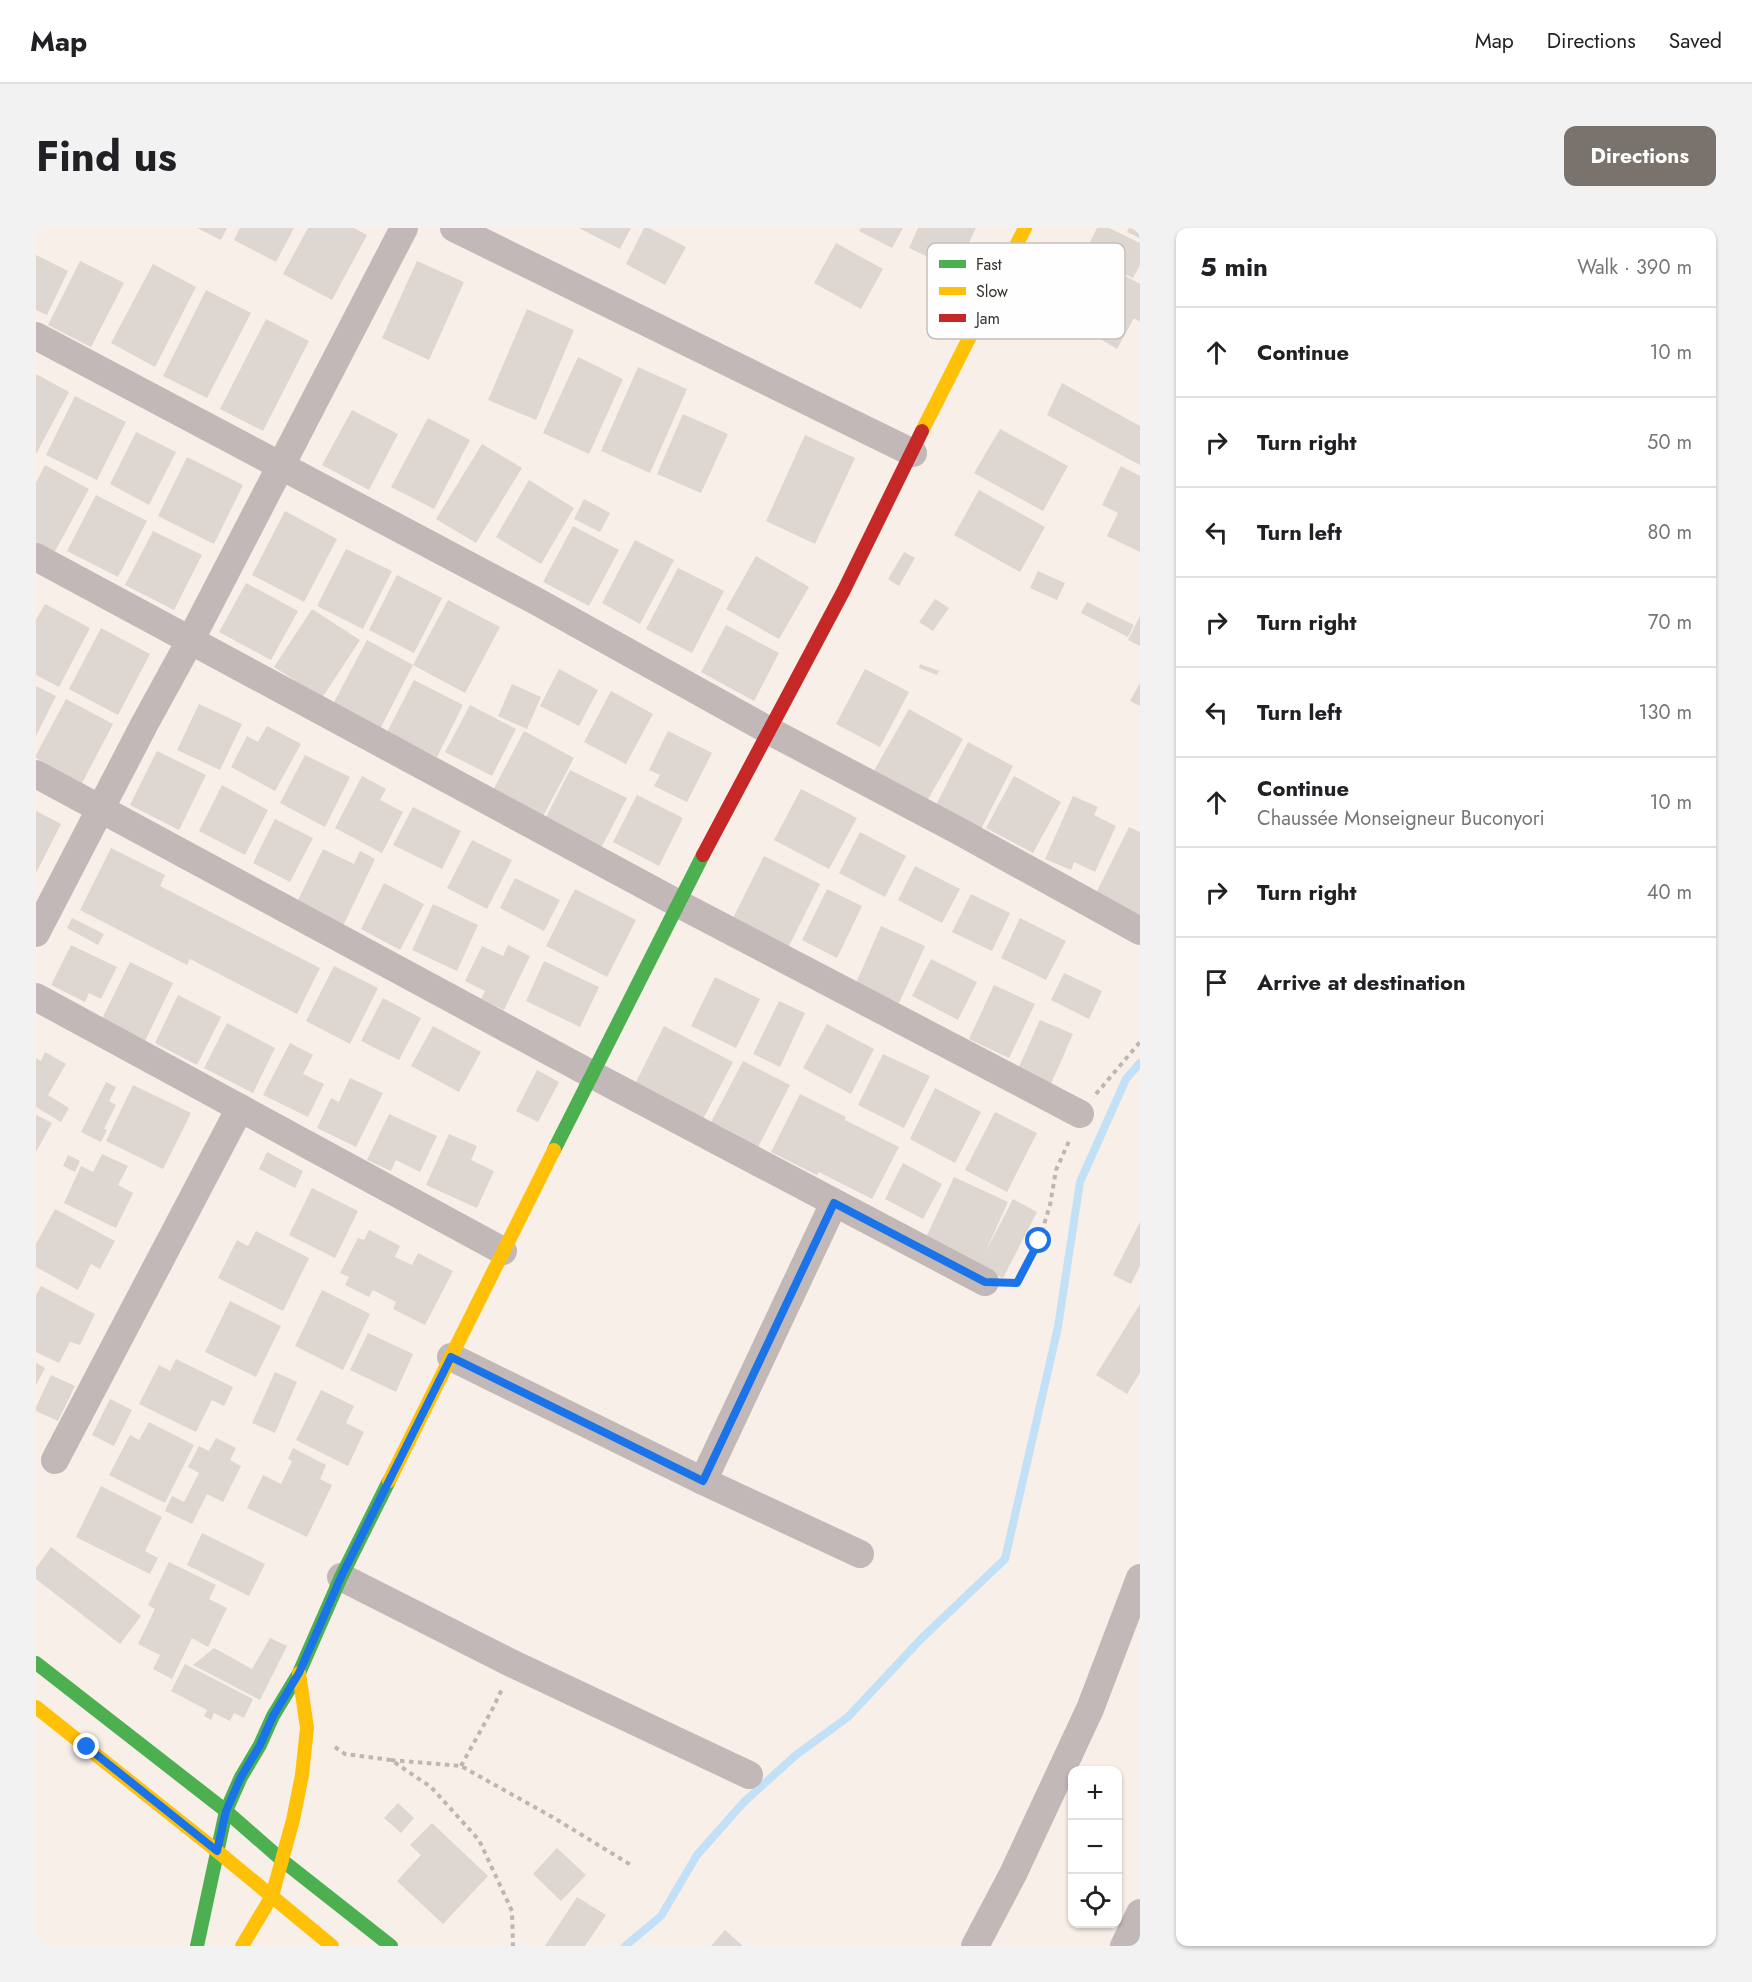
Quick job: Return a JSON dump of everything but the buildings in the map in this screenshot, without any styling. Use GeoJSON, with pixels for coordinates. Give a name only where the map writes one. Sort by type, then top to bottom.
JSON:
{"type":"FeatureCollection","features":[{"type":"Feature","properties":{"kind":"street"},"geometry":{"type":"LineString","coordinates":[[36,933],[404,228]]}},
{"type":"Feature","properties":{"kind":"street"},"geometry":{"type":"LineString","coordinates":[[454,228],[913,453]]}},
{"type":"Feature","properties":{"kind":"street"},"geometry":{"type":"LineString","coordinates":[[1017,243],[1025,228]]}},
{"type":"Feature","properties":{"kind":"street"},"geometry":{"type":"LineString","coordinates":[[36,336],[526,595],[768,730],[957,830],[1140,931]]}},
{"type":"Feature","properties":{"kind":"street"},"geometry":{"type":"LineString","coordinates":[[197,1946],[226,1811],[241,1777],[299,1673],[341,1577],[677,903],[844,590],[969,339]]}},
{"type":"Feature","properties":{"kind":"street"},"geometry":{"type":"LineString","coordinates":[[36,557],[677,903],[1080,1114]]}},
{"type":"Feature","properties":{"kind":"street"},"geometry":{"type":"LineString","coordinates":[[36,774],[591,1074],[985,1282]]}},
{"type":"Feature","properties":{"kind":"street"},"geometry":{"type":"LineString","coordinates":[[36,997],[503,1251]]}},
{"type":"Feature","properties":{"kind":"street"},"geometry":{"type":"LineString","coordinates":[[56,1460],[240,1108]]}},
{"type":"Feature","properties":{"kind":"street"},"geometry":{"type":"LineString","coordinates":[[703,1481],[834,1203]]}},
{"type":"Feature","properties":{"kind":"street"},"geometry":{"type":"LineString","coordinates":[[451,1357],[703,1481],[861,1554]]}},
{"type":"Feature","properties":{"kind":"street"},"geometry":{"type":"LineString","coordinates":[[341,1577],[513,1664],[749,1775]]}},
{"type":"Feature","properties":{"kind":"street"},"geometry":{"type":"LineString","coordinates":[[975,1946],[1013,1874],[1090,1708],[1140,1578]]}},
{"type":"Feature","properties":{"kind":"street"},"geometry":{"type":"LineString","coordinates":[[36,1663],[226,1811],[283,1861],[391,1946]]}},
{"type":"Feature","properties":{"kind":"street"},"geometry":{"type":"LineString","coordinates":[[242,1946],[272,1896],[283,1861],[302,1775],[307,1728],[299,1673]]}},
{"type":"Feature","properties":{"kind":"street"},"geometry":{"type":"LineString","coordinates":[[36,1707],[332,1946]]}},
{"type":"Feature","properties":{"kind":"street"},"geometry":{"type":"LineString","coordinates":[[1124,1946],[1140,1913]]}},
{"type":"Feature","properties":{"kind":"path"},"geometry":{"type":"LineString","coordinates":[[985,1282],[1017,1283],[1039,1241],[1050,1205],[1056,1170],[1080,1114],[1140,1042]]}},
{"type":"Feature","properties":{"kind":"path"},"geometry":{"type":"LineString","coordinates":[[461,1766],[492,1710],[513,1664]]}},
{"type":"Feature","properties":{"kind":"path"},"geometry":{"type":"LineString","coordinates":[[307,1728],[345,1754],[461,1766],[554,1818],[631,1865]]}},
{"type":"Feature","properties":{"kind":"path"},"geometry":{"type":"LineString","coordinates":[[391,1760],[431,1787],[479,1840],[512,1911],[513,1946]]}},
{"type":"Feature","properties":{"kind":"waterway"},"geometry":{"type":"LineString","coordinates":[[625,1946],[661,1916],[697,1855],[744,1802],[796,1755],[848,1717],[921,1639],[1005,1559],[1058,1327],[1080,1182],[1126,1079],[1140,1063]]}},
{"type":"Feature","properties":{"kind":"traffic: fast"},"geometry":{"type":"LineString","coordinates":[[554,1150],[703,855]]}},
{"type":"Feature","properties":{"kind":"traffic: fast"},"geometry":{"type":"LineString","coordinates":[[197,1946],[226,1811],[273,1716],[299,1673],[341,1577],[389,1481]]}},
{"type":"Feature","properties":{"kind":"traffic: fast"},"geometry":{"type":"LineString","coordinates":[[36,1663],[226,1811],[283,1861],[391,1946]]}},
{"type":"Feature","properties":{"kind":"traffic: slow"},"geometry":{"type":"LineString","coordinates":[[1017,243],[1025,228]]}},
{"type":"Feature","properties":{"kind":"traffic: slow"},"geometry":{"type":"LineString","coordinates":[[922,431],[969,339]]}},
{"type":"Feature","properties":{"kind":"traffic: slow"},"geometry":{"type":"LineString","coordinates":[[389,1481],[554,1150]]}},
{"type":"Feature","properties":{"kind":"traffic: slow"},"geometry":{"type":"LineString","coordinates":[[242,1946],[272,1896],[293,1820],[302,1775],[307,1728],[299,1673]]}},
{"type":"Feature","properties":{"kind":"traffic: slow"},"geometry":{"type":"LineString","coordinates":[[36,1707],[332,1946]]}},
{"type":"Feature","properties":{"kind":"traffic: jam"},"geometry":{"type":"LineString","coordinates":[[703,855],[844,590],[922,431]]}},
{"type":"Feature","properties":{"kind":"route"},"geometry":{"type":"LineString","coordinates":[[87,1747],[217,1851],[226,1811],[241,1777],[299,1673],[341,1577],[451,1357],[703,1481],[834,1203],[985,1282],[1017,1283],[1039,1241]]}}]}
